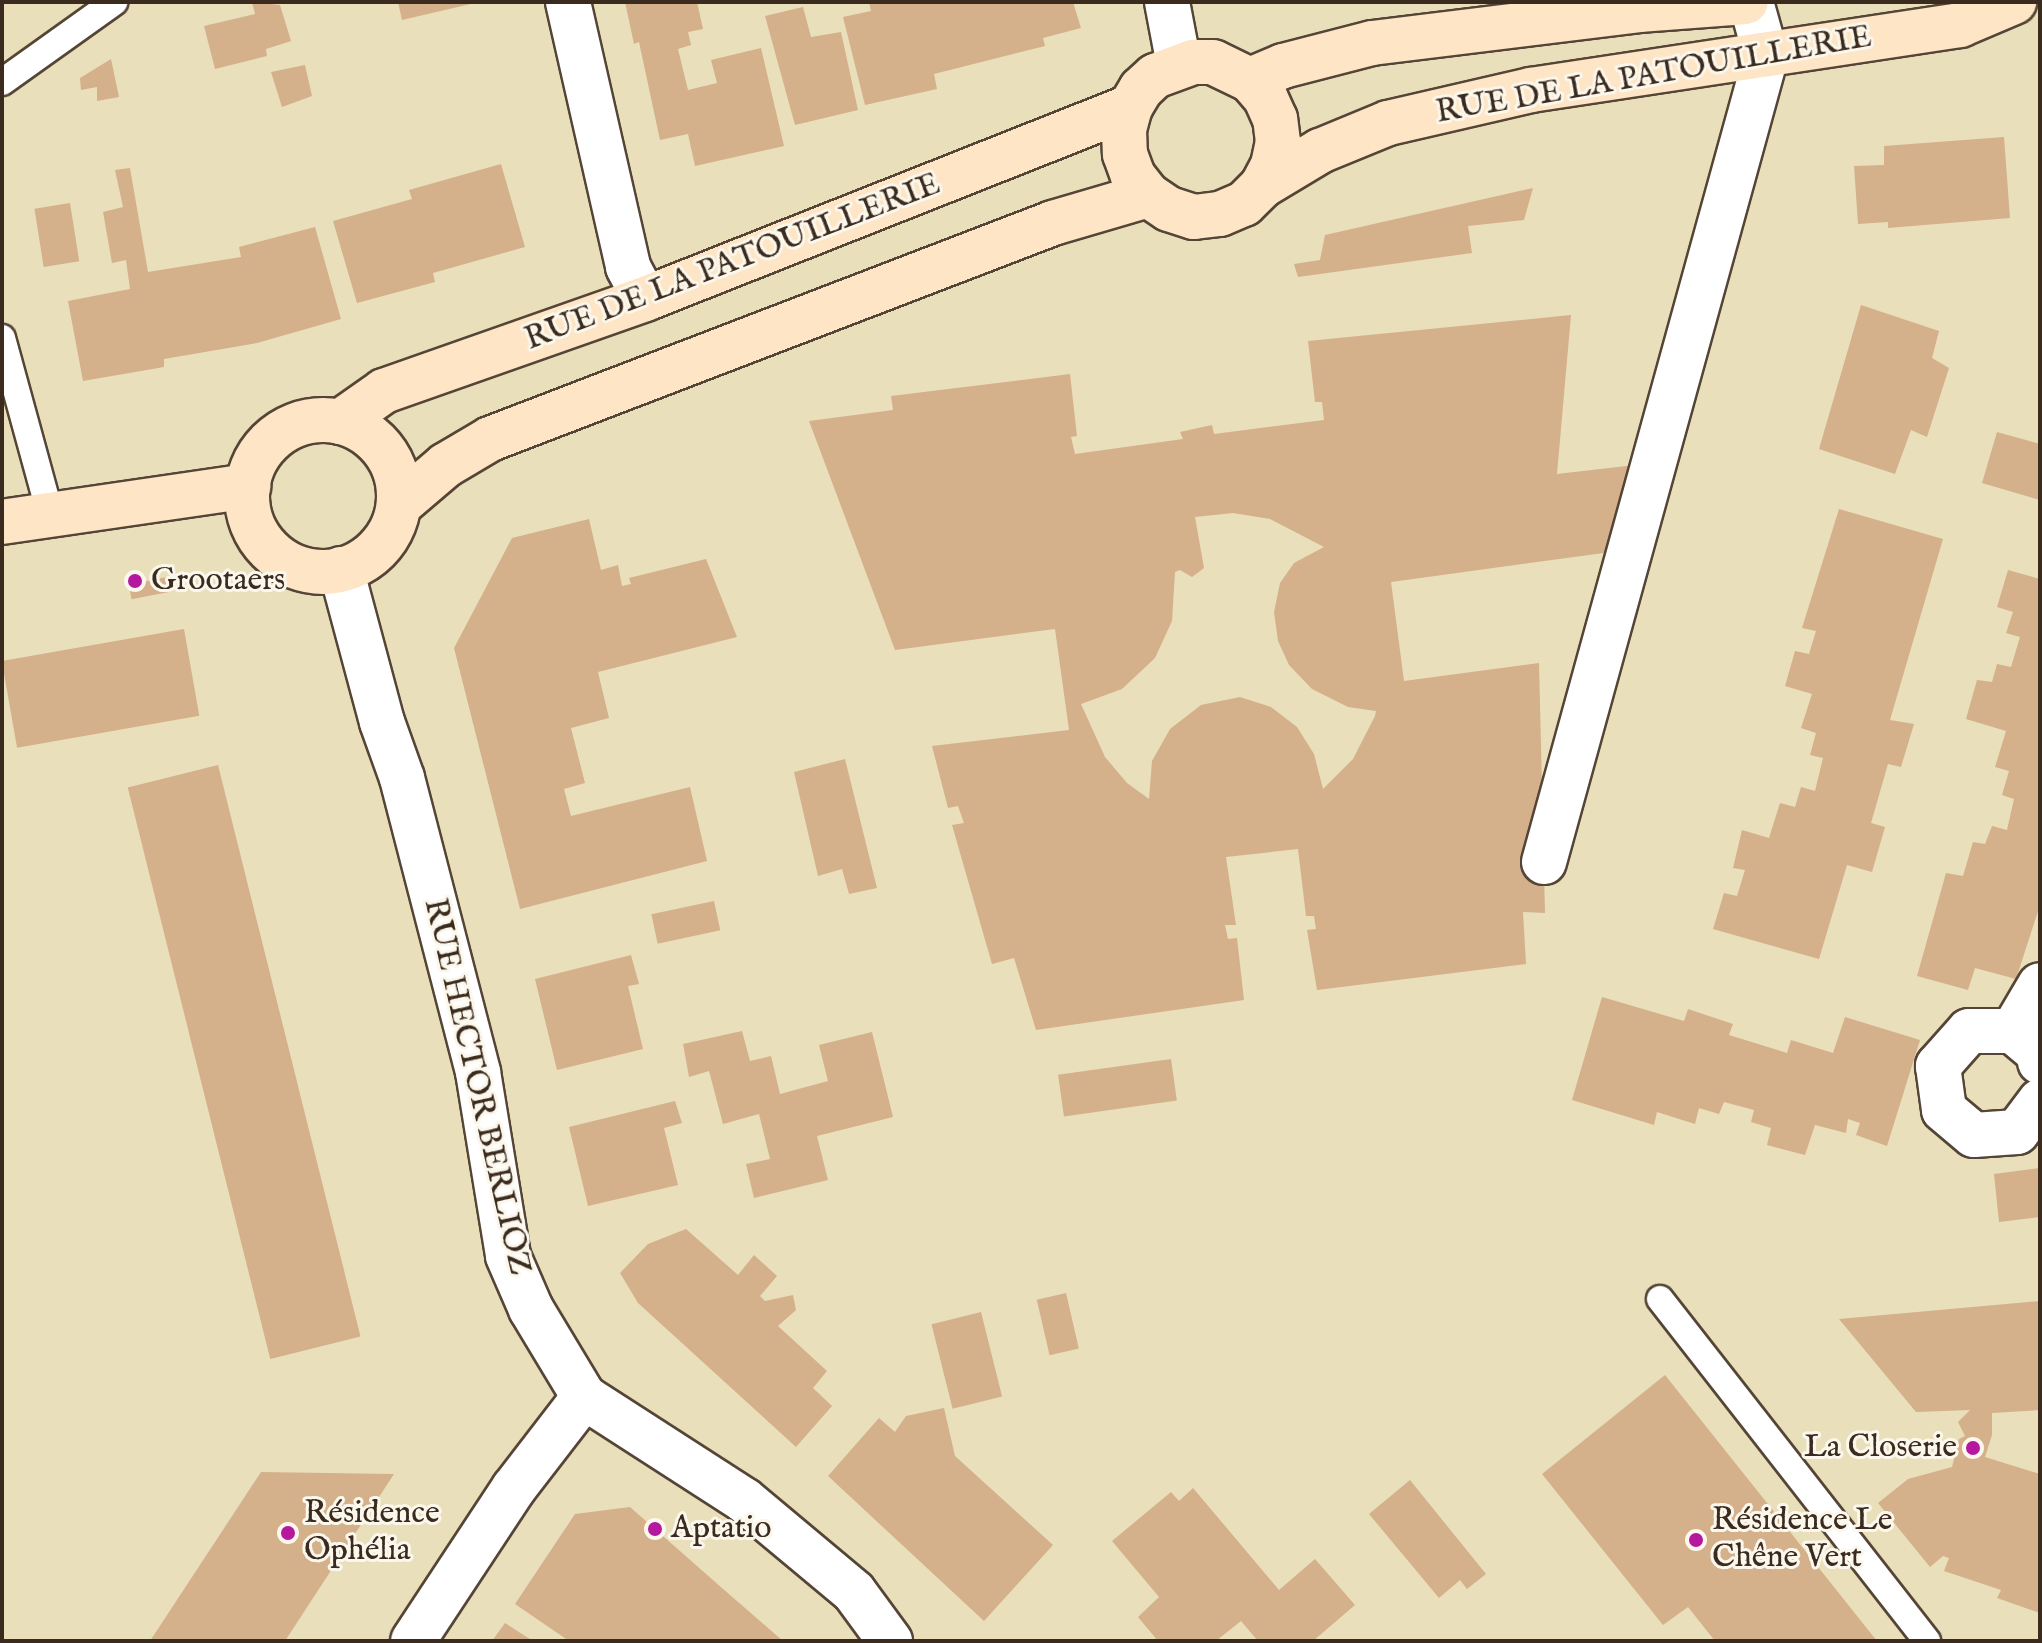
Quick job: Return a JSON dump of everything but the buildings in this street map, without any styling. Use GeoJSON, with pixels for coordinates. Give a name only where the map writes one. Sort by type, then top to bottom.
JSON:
{"type":"FeatureCollection","features":[{"type":"Feature","properties":{"kind":"street"},"geometry":{"type":"LineString","coordinates":[[568,2],[628,267],[645,299]]}},
{"type":"Feature","properties":{"kind":"street"},"geometry":{"type":"LineString","coordinates":[[1167,2],[1179,65],[1213,62],[1250,80],[1265,97],[1275,119],[1278,142],[1273,165],[1262,186]]}},
{"type":"Feature","properties":{"kind":"street"},"geometry":{"type":"LineString","coordinates":[[1544,862],[1766,56],[1748,2]]}},
{"type":"Feature","properties":{"kind":"street","name":"RUE DE LA PATOUILLERIE"},"geometry":{"type":"LineString","coordinates":[[1250,80],[1283,66],[1372,43],[1639,10],[1748,2]]}},
{"type":"Feature","properties":{"kind":"street","name":"RUE DE LA PATOUILLERIE"},"geometry":{"type":"LineString","coordinates":[[1148,195],[1169,209],[1194,217],[1220,214],[1244,204],[1262,186],[1320,151],[1388,123],[1531,90],[1960,25],[2007,2],[2014,2]]}},
{"type":"Feature","properties":{"kind":"street","name":"RUE DE LA PATOUILLERIE"},"geometry":{"type":"LineString","coordinates":[[340,422],[384,391],[645,299],[1130,107],[1155,76],[1179,65]]}},
{"type":"Feature","properties":{"kind":"street"},"geometry":{"type":"LineString","coordinates":[[399,505],[446,465],[504,433],[1053,223],[1148,195],[1133,176],[1125,154],[1124,129],[1130,107]]}},
{"type":"Feature","properties":{"kind":"street"},"geometry":{"type":"LineString","coordinates":[[313,419],[340,422],[357,428],[376,441],[390,460],[398,482],[399,505],[386,540],[358,564],[341,569],[305,570],[273,553],[252,522],[248,486],[254,464],[268,443],[288,428],[313,419]]}},
{"type":"Feature","properties":{"kind":"street"},"geometry":{"type":"LineString","coordinates":[[2,522],[248,486]]}},
{"type":"Feature","properties":{"kind":"street","name":"RUE HECTOR BERLIOZ"},"geometry":{"type":"LineString","coordinates":[[341,569],[382,722],[402,778],[478,1072],[508,1256],[531,1309],[584,1397],[744,1500],[854,1592],[890,1641]]}},
{"type":"Feature","properties":{"kind":"street"},"geometry":{"type":"LineString","coordinates":[[2040,985],[2027,1047],[1969,1031],[1938,1066],[1944,1110],[1974,1135],[2017,1132],[2040,1101]]}},
{"type":"Feature","properties":{"kind":"street"},"geometry":{"type":"LineString","coordinates":[[413,1641],[514,1488],[584,1397]]}},
{"type":"Feature","properties":{"kind":"lane"},"geometry":{"type":"LineString","coordinates":[[2,82],[114,2]]}},
{"type":"Feature","properties":{"kind":"lane"},"geometry":{"type":"LineString","coordinates":[[2,338],[50,514]]}},
{"type":"Feature","properties":{"kind":"lane"},"geometry":{"type":"LineString","coordinates":[[1660,1299],[1927,1641]]}},
{"type":"Feature","properties":{"kind":"place","name":"Grootaers"},"geometry":{"type":"Point","coordinates":[135,581]}},
{"type":"Feature","properties":{"kind":"place","name":"La Closerie"},"geometry":{"type":"Point","coordinates":[1973,1448]}},
{"type":"Feature","properties":{"kind":"place","name":"Aptatio"},"geometry":{"type":"Point","coordinates":[655,1529]}},
{"type":"Feature","properties":{"kind":"place","name":"Résidence Ophélia"},"geometry":{"type":"Point","coordinates":[288,1533]}},
{"type":"Feature","properties":{"kind":"place","name":"Résidence Le Chêne Vert"},"geometry":{"type":"Point","coordinates":[1696,1540]}}]}
